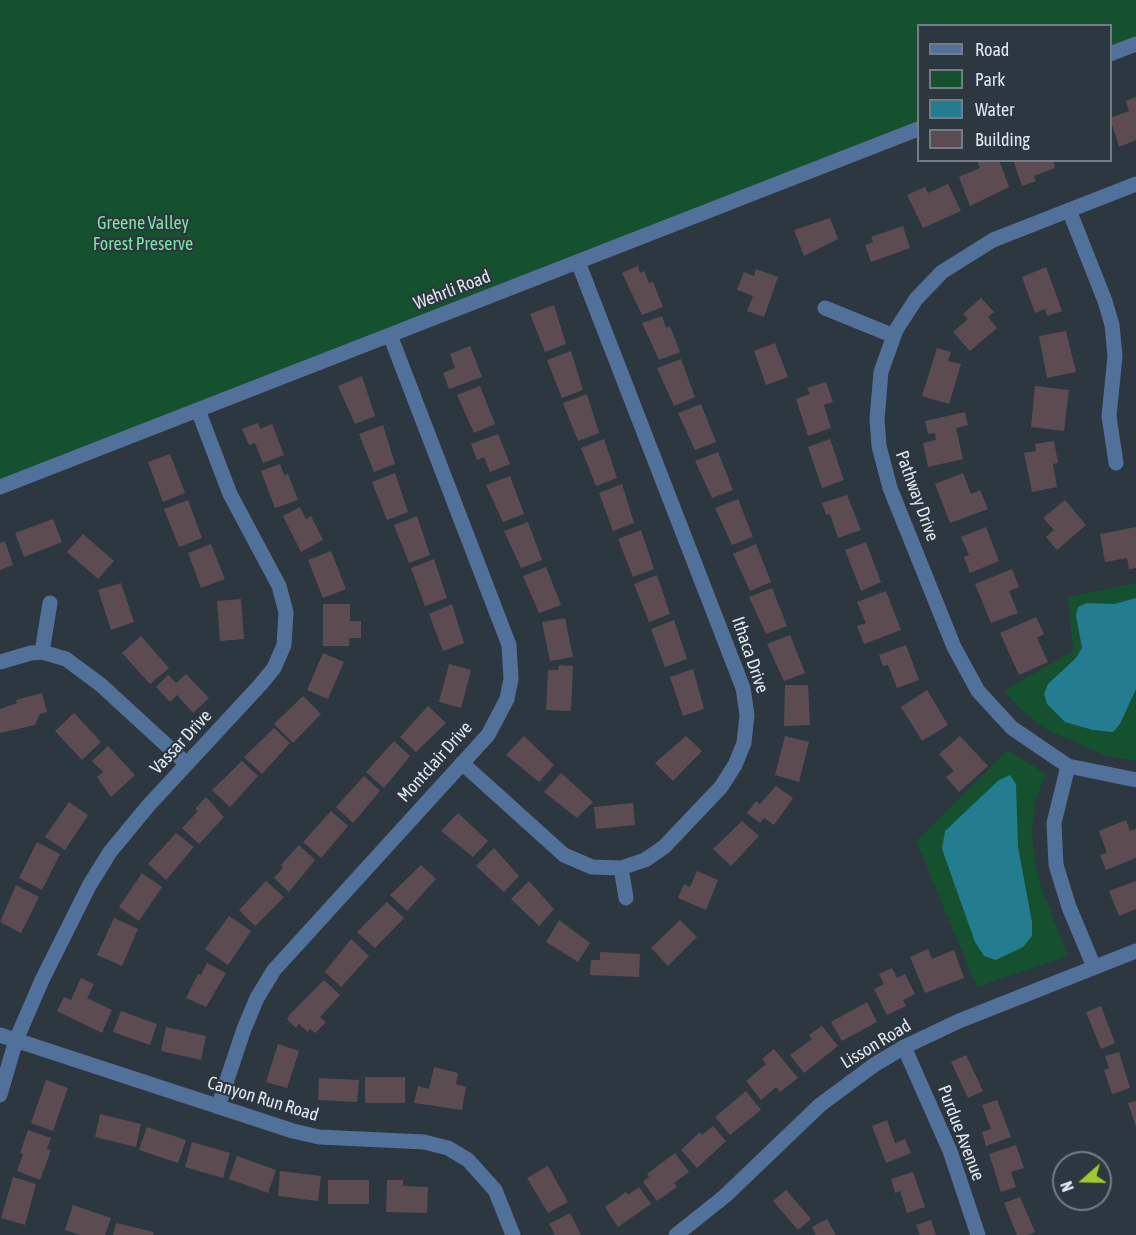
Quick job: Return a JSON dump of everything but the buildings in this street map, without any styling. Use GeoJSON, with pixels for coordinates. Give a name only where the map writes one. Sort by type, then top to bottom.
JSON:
{"type":"FeatureCollection","features":[{"type":"Feature","properties":{"kind":"street"},"geometry":{"type":"LineString","coordinates":[[1112,53],[1136,44]]}},
{"type":"Feature","properties":{"kind":"street","name":"Wehrli Road"},"geometry":{"type":"LineString","coordinates":[[0,487],[917,129]]}},
{"type":"Feature","properties":{"kind":"street","name":"Pathway Drive"},"geometry":{"type":"LineString","coordinates":[[1068,765],[1012,728],[978,691],[954,647],[890,488],[879,446],[878,393],[881,372],[894,336],[916,299],[959,260],[993,240],[1136,184]]}},
{"type":"Feature","properties":{"kind":"street"},"geometry":{"type":"LineString","coordinates":[[1069,210],[1106,301],[1112,325],[1115,356],[1109,416],[1116,463]]}},
{"type":"Feature","properties":{"kind":"street","name":"Ithaca Drive"},"geometry":{"type":"LineString","coordinates":[[462,763],[564,855],[592,867],[621,868],[645,860],[664,847],[721,787],[735,765],[744,743],[746,704],[729,648],[578,262]]}},
{"type":"Feature","properties":{"kind":"street"},"geometry":{"type":"LineString","coordinates":[[825,308],[894,336]]}},
{"type":"Feature","properties":{"kind":"street","name":"Montclair Drive"},"geometry":{"type":"LineString","coordinates":[[218,1107],[244,1029],[257,998],[274,970],[488,735],[507,699],[511,680],[509,645],[390,335]]}},
{"type":"Feature","properties":{"kind":"street","name":"Vassar Drive"},"geometry":{"type":"LineString","coordinates":[[0,1095],[16,1040],[42,980],[100,869],[148,806],[274,668],[284,645],[286,612],[279,586],[230,494],[198,410]]}},
{"type":"Feature","properties":{"kind":"street"},"geometry":{"type":"LineString","coordinates":[[42,652],[50,603]]}},
{"type":"Feature","properties":{"kind":"street"},"geometry":{"type":"LineString","coordinates":[[0,662],[19,655],[42,652],[66,659],[82,670],[187,764]]}},
{"type":"Feature","properties":{"kind":"street"},"geometry":{"type":"LineString","coordinates":[[1094,967],[1069,907],[1056,865],[1054,823],[1068,765],[1136,780]]}},
{"type":"Feature","properties":{"kind":"street"},"geometry":{"type":"LineString","coordinates":[[621,868],[626,898]]}},
{"type":"Feature","properties":{"kind":"street","name":"Lisson Road"},"geometry":{"type":"LineString","coordinates":[[675,1235],[725,1196],[820,1105],[849,1082],[904,1047],[959,1021],[1136,951]]}},
{"type":"Feature","properties":{"kind":"street","name":"Canyon Run Road"},"geometry":{"type":"LineString","coordinates":[[0,1035],[293,1131],[319,1137],[424,1142],[448,1148],[468,1160],[495,1190],[513,1235]]}},
{"type":"Feature","properties":{"kind":"street","name":"Purdue Avenue"},"geometry":{"type":"LineString","coordinates":[[904,1047],[950,1151],[978,1235]]}},
{"type":"Feature","properties":{"kind":"green space","name":"Greene Valley Forest Preserve"},"geometry":{"type":"Polygon","coordinates":[[[0,0],[1136,0],[1136,44],[1112,54],[1112,24],[917,24],[917,129],[0,487],[0,0]]]}},
{"type":"Feature","properties":{"kind":"green space"},"geometry":{"type":"Polygon","coordinates":[[[1136,583],[1136,761],[1107,756],[1047,730],[1023,711],[1004,691],[1073,651],[1068,597],[1136,583]]]}},
{"type":"Feature","properties":{"kind":"green space"},"geometry":{"type":"Polygon","coordinates":[[[1008,750],[1046,774],[1035,801],[1032,830],[1034,857],[1041,887],[1068,956],[977,987],[916,841],[1008,750]]]}},
{"type":"Feature","properties":{"kind":"water"},"geometry":{"type":"Polygon","coordinates":[[[1136,598],[1136,689],[1120,724],[1113,732],[1093,730],[1065,722],[1047,704],[1044,694],[1048,684],[1076,658],[1082,648],[1076,615],[1078,607],[1087,603],[1114,604],[1136,598]]]}},
{"type":"Feature","properties":{"kind":"water"},"geometry":{"type":"Polygon","coordinates":[[[1010,775],[1016,784],[1018,847],[1032,922],[1032,936],[1023,947],[996,960],[984,956],[975,942],[942,849],[945,831],[999,780],[1010,775]]]}}]}
